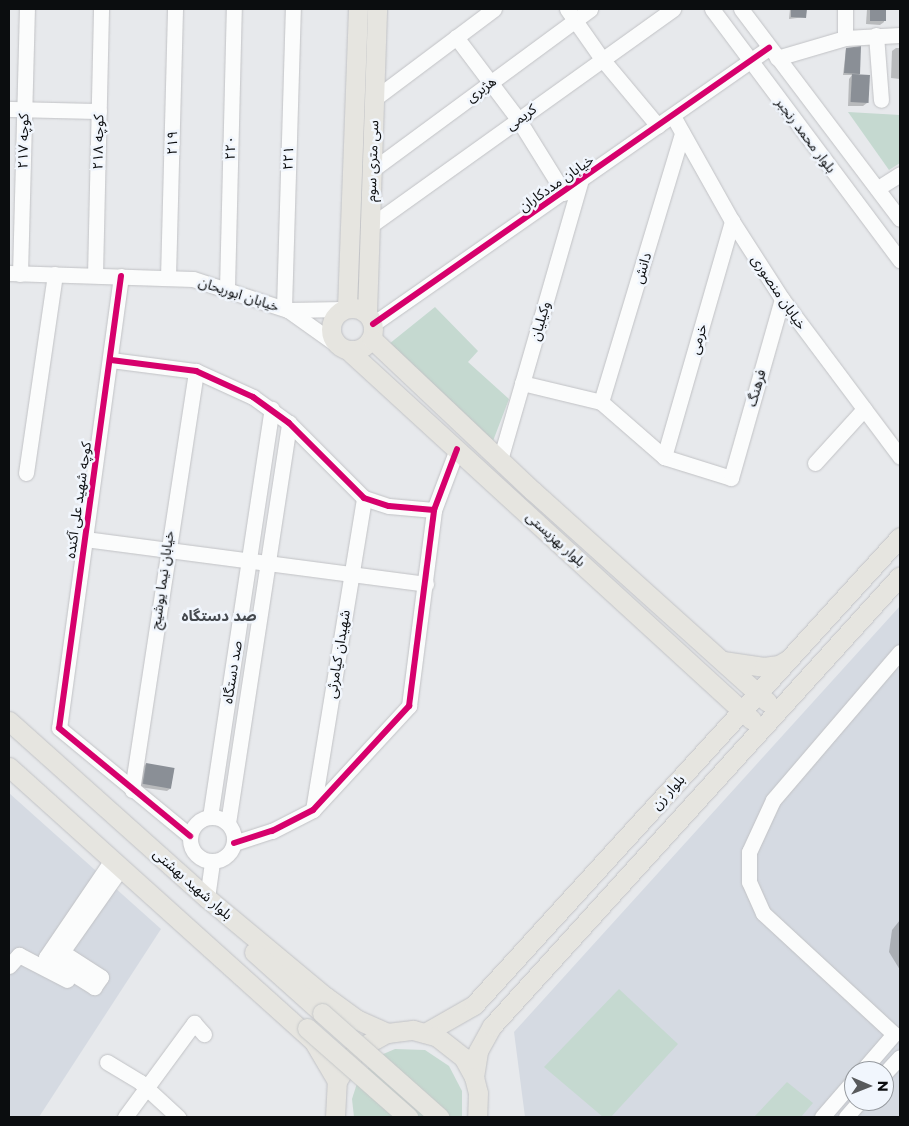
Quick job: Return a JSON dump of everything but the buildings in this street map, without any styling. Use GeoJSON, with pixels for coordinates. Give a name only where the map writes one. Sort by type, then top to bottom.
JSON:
{"type":"FeatureCollection","features":[{"type":"Feature","properties":{"kind":"main road","name":"سی متری سوم"},"geometry":{"type":"LineString","coordinates":[[346,309],[358,9]]}},
{"type":"Feature","properties":{"kind":"main road","name":"سی متری سوم"},"geometry":{"type":"LineString","coordinates":[[371,325],[370,226],[377,9]]}},
{"type":"Feature","properties":{"kind":"main road"},"geometry":{"type":"LineString","coordinates":[[346,309],[371,325],[363,348],[343,348],[331,327],[336,315],[346,309]]}},
{"type":"Feature","properties":{"kind":"main road","name":"بلوار بهزیستی"},"geometry":{"type":"LineString","coordinates":[[371,325],[500,460],[778,711]]}},
{"type":"Feature","properties":{"kind":"main road","name":"بلوار بهزیستی"},"geometry":{"type":"LineString","coordinates":[[343,348],[457,449],[762,728]]}},
{"type":"Feature","properties":{"kind":"main road"},"geometry":{"type":"LineString","coordinates":[[518,505],[533,491]]}},
{"type":"Feature","properties":{"kind":"main road","name":"بلوار زن"},"geometry":{"type":"LineString","coordinates":[[425,1033],[474,1005],[900,537]]}},
{"type":"Feature","properties":{"kind":"main road","name":"بلوار زن"},"geometry":{"type":"LineString","coordinates":[[474,1077],[478,1051],[492,1026],[900,576]]}},
{"type":"Feature","properties":{"kind":"main road"},"geometry":{"type":"LineString","coordinates":[[723,661],[764,667],[779,665],[792,657]]}},
{"type":"Feature","properties":{"kind":"main road","name":"بلوار شهید بهشتی"},"geometry":{"type":"LineString","coordinates":[[9,721],[330,1009],[387,1032]]}},
{"type":"Feature","properties":{"kind":"main road"},"geometry":{"type":"LineString","coordinates":[[9,767],[116,864],[311,1035],[408,1117]]}},
{"type":"Feature","properties":{"kind":"main road"},"geometry":{"type":"LineString","coordinates":[[88,792],[99,813],[330,1009],[439,1117]]}},
{"type":"Feature","properties":{"kind":"main road"},"geometry":{"type":"LineString","coordinates":[[65,817],[86,827],[311,1035],[337,1080]]}},
{"type":"Feature","properties":{"kind":"main road"},"geometry":{"type":"LineString","coordinates":[[485,993],[489,1006],[505,1012]]}},
{"type":"Feature","properties":{"kind":"main road"},"geometry":{"type":"LineString","coordinates":[[311,1035],[334,1040],[340,1035],[342,1025],[330,1009]]}},
{"type":"Feature","properties":{"kind":"main road"},"geometry":{"type":"LineString","coordinates":[[335,1117],[337,1080],[356,1050],[387,1032],[425,1033],[455,1049],[474,1077],[479,1115]]}},
{"type":"Feature","properties":{"kind":"street","name":"کوچه ۲۱۷"},"geometry":{"type":"LineString","coordinates":[[14,274],[24,109],[27,9]]}},
{"type":"Feature","properties":{"kind":"street","name":"کوچه ۲۱۸"},"geometry":{"type":"LineString","coordinates":[[95,275],[101,9]]}},
{"type":"Feature","properties":{"kind":"street","name":"۲۱۹"},"geometry":{"type":"LineString","coordinates":[[168,277],[175,9]]}},
{"type":"Feature","properties":{"kind":"street","name":"۲۲۰"},"geometry":{"type":"LineString","coordinates":[[227,288],[234,9]]}},
{"type":"Feature","properties":{"kind":"street","name":"۲۲۱"},"geometry":{"type":"LineString","coordinates":[[286,309],[292,9]]}},
{"type":"Feature","properties":{"kind":"street"},"geometry":{"type":"LineString","coordinates":[[374,99],[494,9]]}},
{"type":"Feature","properties":{"kind":"street","name":"هژبری"},"geometry":{"type":"LineString","coordinates":[[372,170],[490,82],[571,14],[590,9]]}},
{"type":"Feature","properties":{"kind":"street","name":"کریمی"},"geometry":{"type":"LineString","coordinates":[[370,226],[673,9]]}},
{"type":"Feature","properties":{"kind":"street","name":"بلوار محمد رنجبر"},"geometry":{"type":"LineString","coordinates":[[712,9],[900,260]]}},
{"type":"Feature","properties":{"kind":"street","name":"بلوار محمد رنجبر"},"geometry":{"type":"LineString","coordinates":[[741,9],[900,219]]}},
{"type":"Feature","properties":{"kind":"street"},"geometry":{"type":"LineString","coordinates":[[845,38],[846,9]]}},
{"type":"Feature","properties":{"kind":"street"},"geometry":{"type":"LineString","coordinates":[[571,14],[602,59],[658,126]]}},
{"type":"Feature","properties":{"kind":"street"},"geometry":{"type":"LineString","coordinates":[[773,53],[845,38],[900,34],[900,21]]}},
{"type":"Feature","properties":{"kind":"street"},"geometry":{"type":"LineString","coordinates":[[876,35],[881,100]]}},
{"type":"Feature","properties":{"kind":"street"},"geometry":{"type":"LineString","coordinates":[[456,37],[518,119],[564,193]]}},
{"type":"Feature","properties":{"kind":"street","name":"خیابان مددکاران"},"geometry":{"type":"LineString","coordinates":[[371,325],[752,62],[773,53]]}},
{"type":"Feature","properties":{"kind":"street"},"geometry":{"type":"LineString","coordinates":[[9,109],[99,111]]}},
{"type":"Feature","properties":{"kind":"street","name":"خیابان منصوری"},"geometry":{"type":"LineString","coordinates":[[673,116],[732,221],[782,298],[900,457]]}},
{"type":"Feature","properties":{"kind":"street","name":"دانش"},"geometry":{"type":"LineString","coordinates":[[601,402],[682,133]]}},
{"type":"Feature","properties":{"kind":"street"},"geometry":{"type":"LineString","coordinates":[[878,188],[900,174]]}},
{"type":"Feature","properties":{"kind":"street","name":"وکیلیان"},"geometry":{"type":"LineString","coordinates":[[500,460],[580,182]]}},
{"type":"Feature","properties":{"kind":"street","name":"خرمی"},"geometry":{"type":"LineString","coordinates":[[664,457],[732,221]]}},
{"type":"Feature","properties":{"kind":"street","name":"خیابان ابوریحان"},"geometry":{"type":"LineString","coordinates":[[14,274],[193,279],[227,288],[286,309],[343,348]]}},
{"type":"Feature","properties":{"kind":"street"},"geometry":{"type":"LineString","coordinates":[[26,473],[55,274]]}},
{"type":"Feature","properties":{"kind":"street","name":"کوچه شهید علی آکنده"},"geometry":{"type":"LineString","coordinates":[[121,276],[111,360],[59,728],[132,790]]}},
{"type":"Feature","properties":{"kind":"street","name":"فرهنگ"},"geometry":{"type":"LineString","coordinates":[[664,457],[731,478],[782,298]]}},
{"type":"Feature","properties":{"kind":"street"},"geometry":{"type":"LineString","coordinates":[[286,309],[346,309]]}},
{"type":"Feature","properties":{"kind":"street"},"geometry":{"type":"LineString","coordinates":[[111,360],[196,371],[272,409],[289,423],[364,498],[389,506],[434,510]]}},
{"type":"Feature","properties":{"kind":"street","name":"خیابان نیما یوشیج"},"geometry":{"type":"LineString","coordinates":[[132,790],[166,550],[196,371]]}},
{"type":"Feature","properties":{"kind":"street"},"geometry":{"type":"LineString","coordinates":[[522,383],[601,402],[664,457]]}},
{"type":"Feature","properties":{"kind":"street","name":"صد دستگاه"},"geometry":{"type":"LineString","coordinates":[[210,817],[272,409]]}},
{"type":"Feature","properties":{"kind":"street"},"geometry":{"type":"LineString","coordinates":[[815,463],[864,409]]}},
{"type":"Feature","properties":{"kind":"street","name":"صد دستگاه"},"geometry":{"type":"LineString","coordinates":[[228,823],[289,423]]}},
{"type":"Feature","properties":{"kind":"street"},"geometry":{"type":"LineString","coordinates":[[132,790],[190,836],[195,854],[212,861],[226,856],[234,843],[272,831],[313,810],[409,706],[434,510],[457,449]]}},
{"type":"Feature","properties":{"kind":"street","name":"شهیدان کیامرثی"},"geometry":{"type":"LineString","coordinates":[[313,810],[364,498]]}},
{"type":"Feature","properties":{"kind":"street"},"geometry":{"type":"LineString","coordinates":[[85,539],[351,576],[426,584]]}},
{"type":"Feature","properties":{"kind":"street"},"geometry":{"type":"LineString","coordinates":[[872,1061],[898,1034],[763,913],[749,882],[749,852],[773,800],[900,652]]}},
{"type":"Feature","properties":{"kind":"street"},"geometry":{"type":"LineString","coordinates":[[190,836],[196,823],[210,817],[228,823],[234,843]]}},
{"type":"Feature","properties":{"kind":"street"},"geometry":{"type":"LineString","coordinates":[[207,898],[212,861]]}},
{"type":"Feature","properties":{"kind":"street"},"geometry":{"type":"LineString","coordinates":[[116,864],[62,952],[101,977],[94,987],[46,957],[116,864]]}},
{"type":"Feature","properties":{"kind":"street"},"geometry":{"type":"LineString","coordinates":[[9,966],[19,956],[77,985]]}},
{"type":"Feature","properties":{"kind":"street"},"geometry":{"type":"LineString","coordinates":[[126,1117],[194,1023],[204,1034]]}},
{"type":"Feature","properties":{"kind":"street"},"geometry":{"type":"LineString","coordinates":[[107,1062],[146,1088],[178,1117]]}},
{"type":"Feature","properties":{"kind":"street"},"geometry":{"type":"LineString","coordinates":[[822,1117],[844,1092]]}},
{"type":"Feature","properties":{"kind":"shaded area"},"geometry":{"type":"Polygon","coordinates":[[[900,606],[900,1117],[525,1117],[514,1032],[900,606]]]}},
{"type":"Feature","properties":{"kind":"shaded area"},"geometry":{"type":"Polygon","coordinates":[[[9,793],[161,929],[39,1117],[9,1117],[9,793]]]}},
{"type":"Feature","properties":{"kind":"green space"},"geometry":{"type":"Polygon","coordinates":[[[848,112],[900,115],[900,163],[889,170],[848,112]]]}},
{"type":"Feature","properties":{"kind":"green space"},"geometry":{"type":"Polygon","coordinates":[[[435,307],[478,351],[468,362],[509,399],[493,441],[389,344],[435,307]]]}},
{"type":"Feature","properties":{"kind":"green space"},"geometry":{"type":"Polygon","coordinates":[[[619,989],[678,1044],[611,1117],[603,1117],[544,1067],[619,989]]]}},
{"type":"Feature","properties":{"kind":"green space"},"geometry":{"type":"Polygon","coordinates":[[[395,1049],[425,1050],[449,1066],[462,1091],[462,1117],[354,1117],[352,1099],[359,1077],[381,1055],[395,1049]]]}},
{"type":"Feature","properties":{"kind":"green space"},"geometry":{"type":"Polygon","coordinates":[[[787,1082],[813,1103],[801,1117],[754,1117],[787,1082]]]}},
{"type":"Feature","properties":{"kind":"cycle path"},"geometry":{"type":"LineString","coordinates":[[373,324],[769,48]]}},
{"type":"Feature","properties":{"kind":"cycle path"},"geometry":{"type":"LineString","coordinates":[[121,276],[59,728],[190,836]]}},
{"type":"Feature","properties":{"kind":"cycle path"},"geometry":{"type":"LineString","coordinates":[[111,360],[196,371],[253,397],[289,423],[364,498],[389,506],[434,510],[457,449]]}},
{"type":"Feature","properties":{"kind":"cycle path"},"geometry":{"type":"LineString","coordinates":[[234,843],[272,831],[313,810],[409,706],[434,510]]}},
{"type":"Feature","properties":{"kind":"district","name":"صد دستگاه"},"geometry":{"type":"Point","coordinates":[219,616]}}]}
